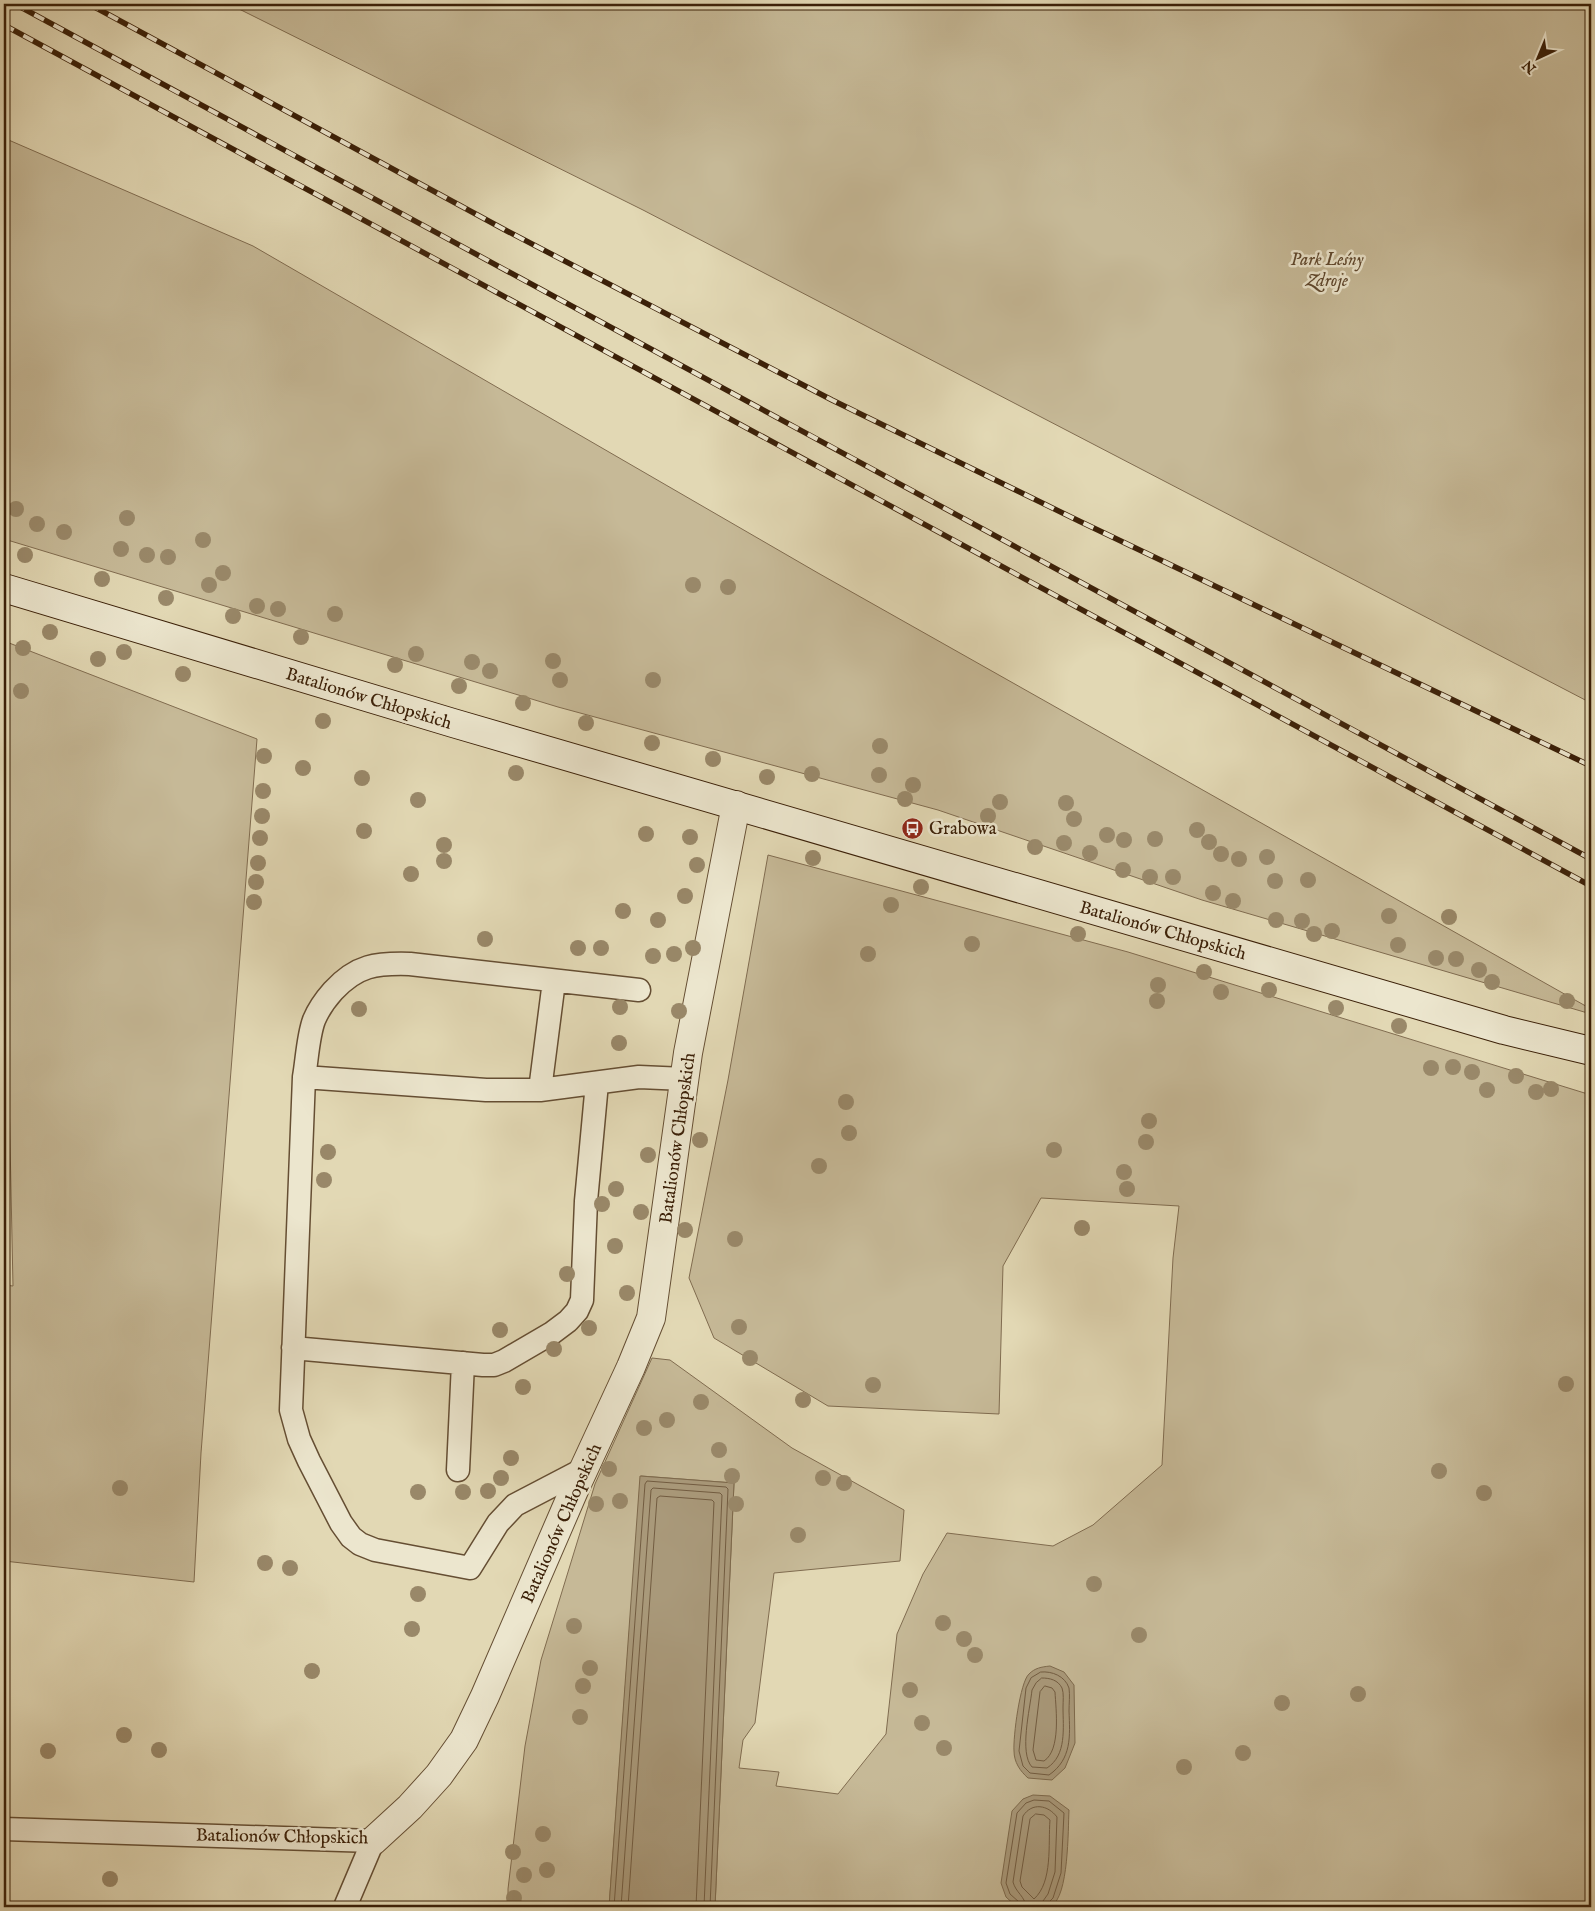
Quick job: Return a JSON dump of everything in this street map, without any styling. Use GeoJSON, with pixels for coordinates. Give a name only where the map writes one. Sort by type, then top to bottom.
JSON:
{"type":"FeatureCollection","features":[{"type":"Feature","properties":{"kind":"street","name":"Batalionów Chłopskich"},"geometry":{"type":"LineString","coordinates":[[4,588],[453,723],[1485,1024],[1591,1051]]}},
{"type":"Feature","properties":{"kind":"street","name":"Batalionów Chłopskich"},"geometry":{"type":"LineString","coordinates":[[373,1841],[410,1807],[439,1776],[464,1740],[631,1367],[651,1318],[685,1079],[736,805]]}},
{"type":"Feature","properties":{"kind":"lane"},"geometry":{"type":"LineString","coordinates":[[584,1469],[516,1506],[498,1523],[470,1568],[375,1550],[351,1538],[341,1523],[299,1439],[291,1410],[304,1077],[314,1021],[323,1003],[355,971],[387,963],[410,964],[639,990]]}},
{"type":"Feature","properties":{"kind":"lane"},"geometry":{"type":"LineString","coordinates":[[540,1090],[554,980]]}},
{"type":"Feature","properties":{"kind":"lane"},"geometry":{"type":"LineString","coordinates":[[304,1077],[486,1090],[540,1090],[639,1078],[685,1079]]}},
{"type":"Feature","properties":{"kind":"lane"},"geometry":{"type":"LineString","coordinates":[[293,1348],[494,1365],[527,1349],[568,1321],[582,1300],[586,1201],[597,1083]]}},
{"type":"Feature","properties":{"kind":"lane"},"geometry":{"type":"LineString","coordinates":[[458,1470],[463,1363]]}},
{"type":"Feature","properties":{"kind":"lane","name":"Batalionów Chłopskich"},"geometry":{"type":"LineString","coordinates":[[4,1829],[373,1841]]}},
{"type":"Feature","properties":{"kind":"lane"},"geometry":{"type":"LineString","coordinates":[[345,1907],[373,1841]]}},
{"type":"Feature","properties":{"kind":"green space","name":"Park Leśny Zdroje"},"geometry":{"type":"Polygon","coordinates":[[[229,4],[1591,4],[1591,703],[643,210],[229,4]]]}},
{"type":"Feature","properties":{"kind":"green space"},"geometry":{"type":"Polygon","coordinates":[[[4,138],[253,246],[818,573],[1591,1009],[1591,1014],[1202,900],[938,810],[558,707],[4,539],[4,138]]]}},
{"type":"Feature","properties":{"kind":"green space"},"geometry":{"type":"Polygon","coordinates":[[[4,641],[257,739],[201,1453],[194,1582],[4,1561],[4,1285],[13,1286],[4,848],[4,641]]]}},
{"type":"Feature","properties":{"kind":"green space"},"geometry":{"type":"Polygon","coordinates":[[[768,855],[1128,952],[1591,1095],[1591,1907],[715,1907],[734,1483],[641,1476],[609,1907],[508,1907],[508,1889],[525,1746],[541,1660],[595,1484],[652,1358],[670,1360],[792,1448],[904,1510],[900,1561],[774,1573],[755,1723],[743,1740],[739,1768],[779,1772],[776,1786],[838,1794],[886,1734],[897,1634],[923,1574],[947,1533],[1053,1546],[1093,1525],[1162,1465],[1173,1258],[1179,1206],[1041,1198],[1003,1266],[999,1414],[828,1406],[714,1338],[689,1278],[728,1080],[768,855]]]}},
{"type":"Feature","properties":{"kind":"water"},"geometry":{"type":"Polygon","coordinates":[[[640,1476],[734,1483],[715,1907],[609,1907],[640,1476]]]}},
{"type":"Feature","properties":{"kind":"water"},"geometry":{"type":"Polygon","coordinates":[[[1050,1666],[1064,1672],[1074,1685],[1075,1743],[1065,1768],[1052,1780],[1028,1778],[1018,1766],[1014,1755],[1020,1698],[1029,1674],[1038,1668],[1050,1666]]]}},
{"type":"Feature","properties":{"kind":"water"},"geometry":{"type":"Polygon","coordinates":[[[1033,1795],[1050,1796],[1069,1810],[1068,1846],[1061,1890],[1057,1900],[1051,1906],[1044,1908],[1017,1907],[1006,1897],[1001,1883],[1012,1811],[1023,1799],[1033,1795]]]}},
{"type":"Feature","properties":{"kind":"railway"},"geometry":{"type":"LineString","coordinates":[[15,4],[1591,859]]}},
{"type":"Feature","properties":{"kind":"railway"},"geometry":{"type":"LineString","coordinates":[[89,4],[507,231],[832,400],[1079,521],[1591,766]]}},
{"type":"Feature","properties":{"kind":"railway"},"geometry":{"type":"LineString","coordinates":[[4,25],[1591,886]]}},
{"type":"Feature","properties":{"kind":"place","name":"Grabowa"},"geometry":{"type":"Point","coordinates":[913,828]}}]}
